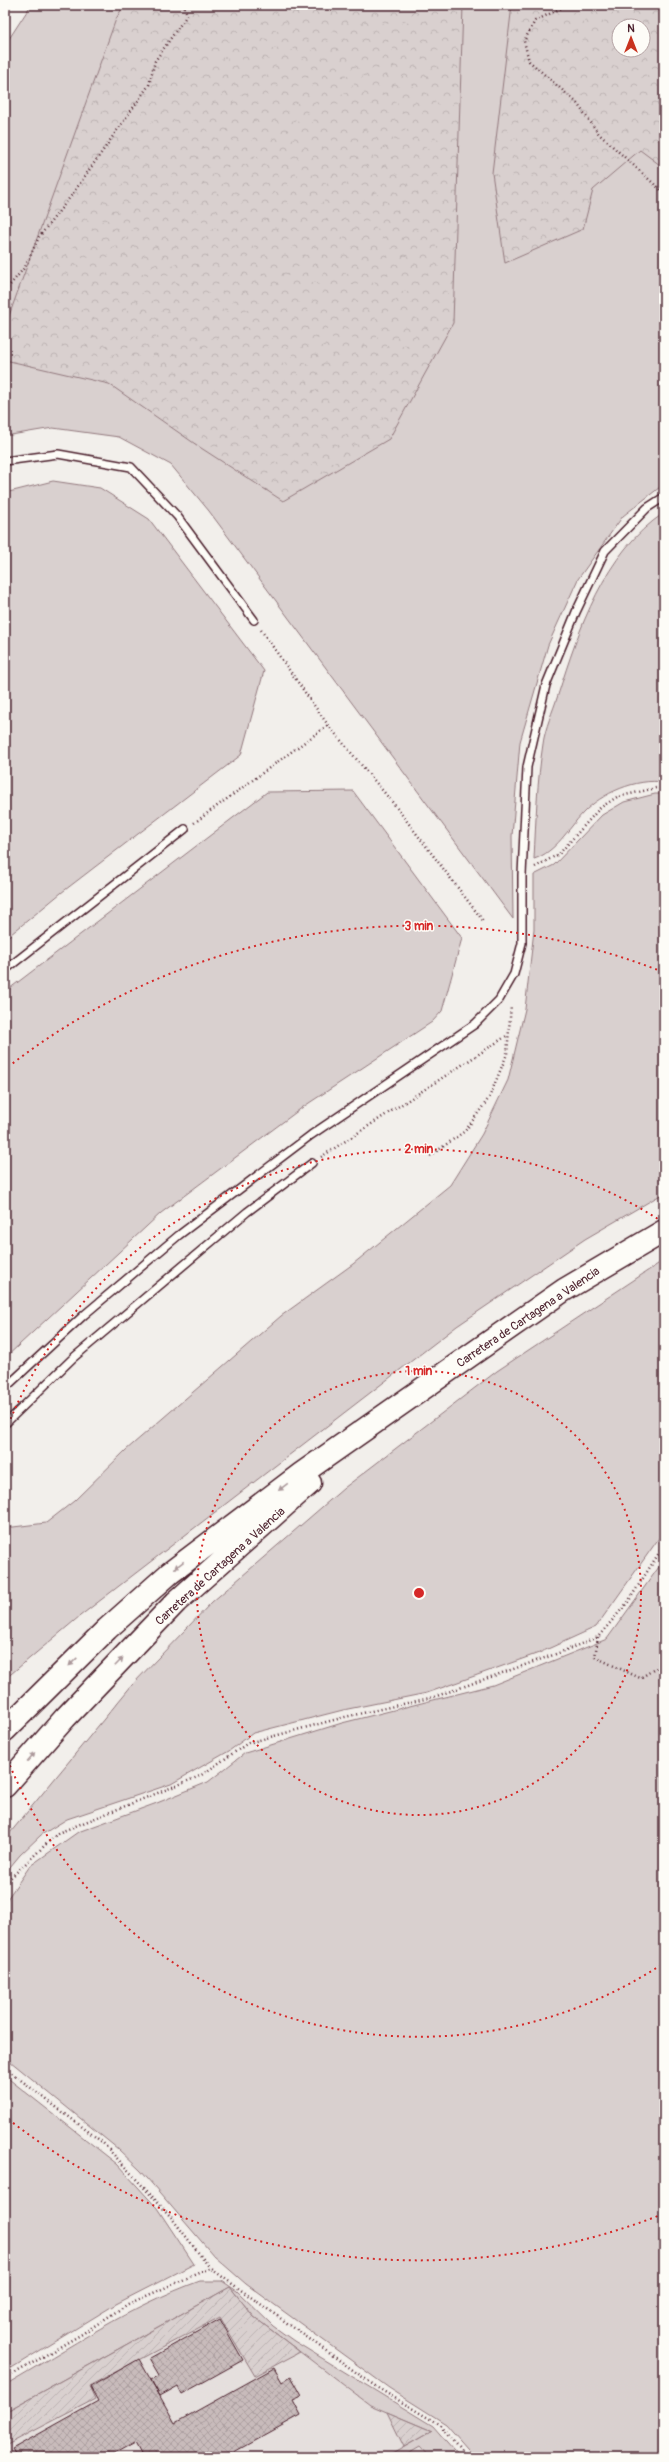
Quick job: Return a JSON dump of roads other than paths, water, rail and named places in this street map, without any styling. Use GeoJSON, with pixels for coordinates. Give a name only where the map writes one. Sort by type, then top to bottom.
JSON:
{"type":"FeatureCollection","features":[{"type":"Feature","properties":{"kind":"highway","name":"Carretera de Cartagena a Valencia"},"geometry":{"type":"LineString","coordinates":[[5,1730],[107,1629],[170,1573],[301,1474],[564,1290],[664,1231]]}},
{"type":"Feature","properties":{"kind":"highway","name":"Carretera de Cartagena a Valencia"},"geometry":{"type":"LineString","coordinates":[[5,1786],[65,1718],[176,1602],[395,1408]]}},
{"type":"Feature","properties":{"kind":"lane"},"geometry":{"type":"LineString","coordinates":[[5,460],[58,454],[131,467],[178,516],[254,620]]}},
{"type":"Feature","properties":{"kind":"lane"},"geometry":{"type":"LineString","coordinates":[[5,1388],[84,1315],[179,1235],[311,1135],[475,1024],[494,1005],[514,974],[522,943],[522,874],[527,767],[546,685],[576,612],[605,551],[647,508],[664,497]]}},
{"type":"Feature","properties":{"kind":"lane"},"geometry":{"type":"LineString","coordinates":[[5,970],[186,829]]}},
{"type":"Feature","properties":{"kind":"lane"},"geometry":{"type":"LineString","coordinates":[[5,1424],[73,1358],[248,1212],[312,1162]]}}]}
